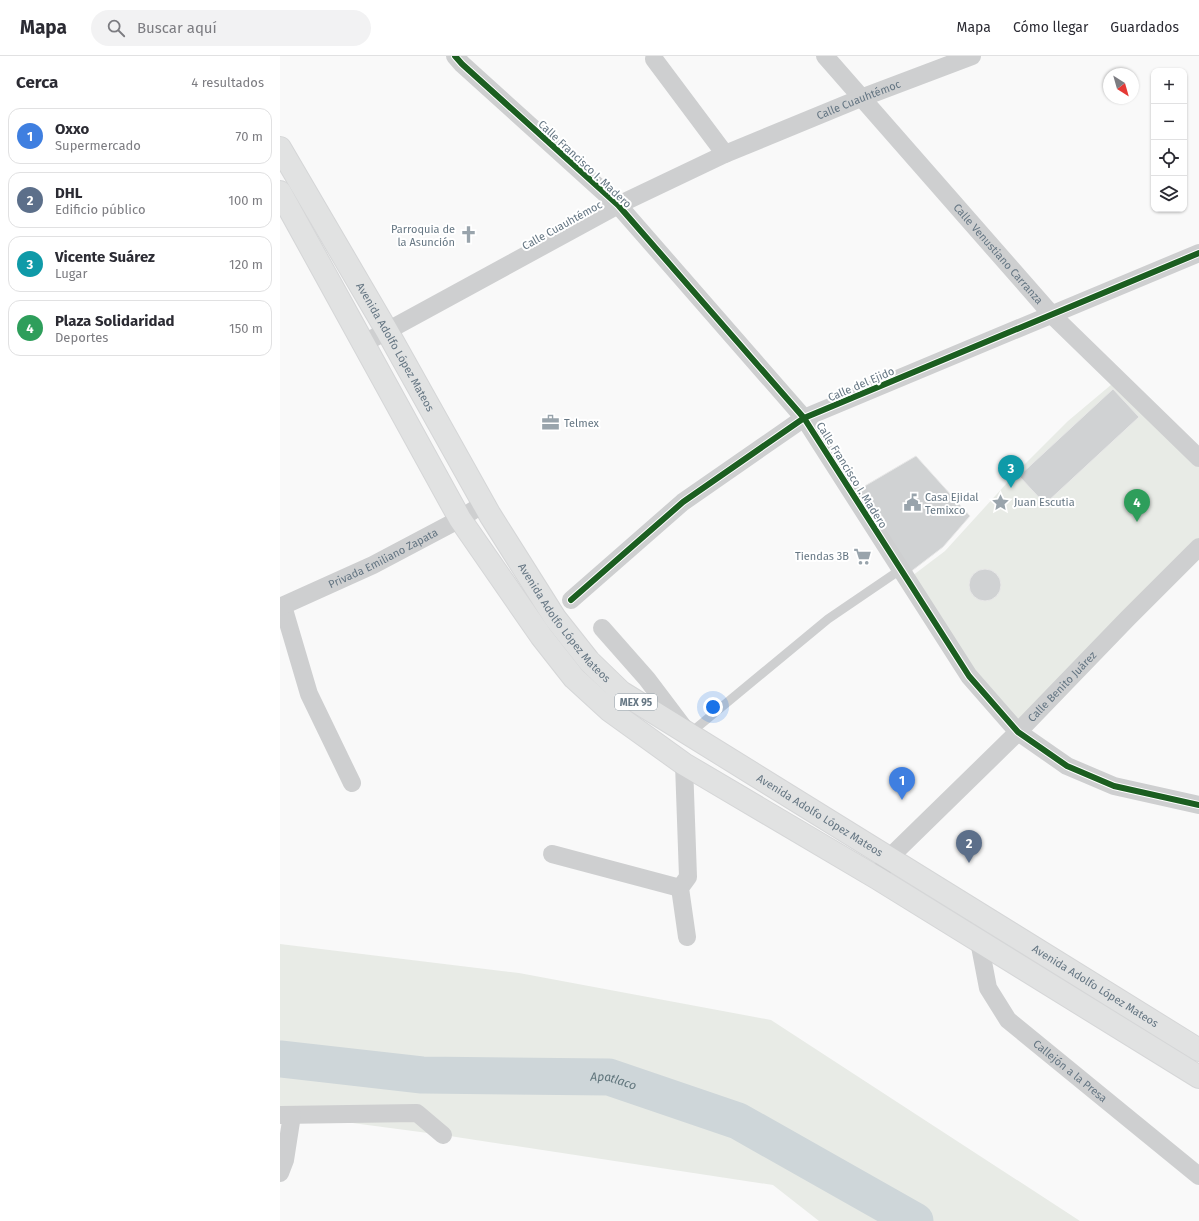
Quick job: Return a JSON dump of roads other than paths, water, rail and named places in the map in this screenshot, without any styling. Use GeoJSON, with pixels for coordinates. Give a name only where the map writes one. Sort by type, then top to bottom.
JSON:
{"type":"FeatureCollection","features":[{"type":"Feature","properties":{"kind":"main road","name":"Avenida Adolfo López Mateos"},"geometry":{"type":"LineString","coordinates":[[280,148],[387,331],[483,504],[555,618],[589,662],[621,692],[1199,1050]]}},
{"type":"Feature","properties":{"kind":"main road","name":"Avenida Adolfo López Mateos"},"geometry":{"type":"LineString","coordinates":[[283,205],[460,519],[541,636],[574,678],[609,710],[684,764],[877,878],[1199,1077]]}},
{"type":"Feature","properties":{"kind":"street","name":"Calle Francisco I. Madero"},"geometry":{"type":"LineString","coordinates":[[455,56],[618,205],[804,418],[969,676],[1018,732],[1067,766],[1114,786],[1199,805]]}},
{"type":"Feature","properties":{"kind":"street","name":"Calle Venustiano Carranza"},"geometry":{"type":"LineString","coordinates":[[825,56],[1052,315],[1199,458]]}},
{"type":"Feature","properties":{"kind":"street","name":"Calle Cuauhtémoc"},"geometry":{"type":"LineString","coordinates":[[362,344],[618,205],[725,154],[861,98],[972,56]]}},
{"type":"Feature","properties":{"kind":"street"},"geometry":{"type":"LineString","coordinates":[[654,59],[725,154]]}},
{"type":"Feature","properties":{"kind":"street","name":"Calle del Ejido"},"geometry":{"type":"LineString","coordinates":[[571,600],[683,502],[804,418],[1199,253]]}},
{"type":"Feature","properties":{"kind":"street","name":"Privada Emiliano Zapata"},"geometry":{"type":"LineString","coordinates":[[281,607],[374,565],[460,519],[483,504]]}},
{"type":"Feature","properties":{"kind":"street","name":"Calle Benito Juárez"},"geometry":{"type":"LineString","coordinates":[[877,878],[889,858],[1018,732],[1199,547]]}},
{"type":"Feature","properties":{"kind":"street"},"geometry":{"type":"LineString","coordinates":[[281,607],[309,694],[352,783]]}},
{"type":"Feature","properties":{"kind":"street"},"geometry":{"type":"LineString","coordinates":[[602,628],[647,679],[689,734]]}},
{"type":"Feature","properties":{"kind":"street"},"geometry":{"type":"LineString","coordinates":[[684,764],[688,877],[680,888],[687,937]]}},
{"type":"Feature","properties":{"kind":"street"},"geometry":{"type":"LineString","coordinates":[[552,854],[680,888]]}},
{"type":"Feature","properties":{"kind":"street","name":"Callejón a la Presa"},"geometry":{"type":"LineString","coordinates":[[979,940],[988,988],[1008,1020],[1199,1176]]}},
{"type":"Feature","properties":{"kind":"street"},"geometry":{"type":"LineString","coordinates":[[280,1172],[285,1160],[286,1115],[417,1113],[443,1135]]}},
{"type":"Feature","properties":{"kind":"lane"},"geometry":{"type":"LineString","coordinates":[[689,734],[828,619],[900,570]]}},
{"type":"Feature","properties":{"kind":"waterway","name":"Apatlaco"},"geometry":{"type":"LineString","coordinates":[[280,1059],[422,1075],[609,1077],[738,1121],[915,1221]]}},
{"type":"Feature","properties":{"kind":"place","name":"Parroquia de la Asunción"},"geometry":{"type":"Point","coordinates":[468,235]}},
{"type":"Feature","properties":{"kind":"place","name":"Telmex"},"geometry":{"type":"Point","coordinates":[551,423]}},
{"type":"Feature","properties":{"kind":"place","name":"Vicente Suárez"},"geometry":{"type":"Point","coordinates":[1011,488]}},
{"type":"Feature","properties":{"kind":"place","name":"Juan Escutia"},"geometry":{"type":"Point","coordinates":[1001,502]}},
{"type":"Feature","properties":{"kind":"place","name":"Casa Ejidal Temixco"},"geometry":{"type":"Point","coordinates":[912,503]}},
{"type":"Feature","properties":{"kind":"place","name":"Plaza Solidaridad"},"geometry":{"type":"Point","coordinates":[1137,522]}},
{"type":"Feature","properties":{"kind":"place","name":"Tiendas 3B"},"geometry":{"type":"Point","coordinates":[862,556]}},
{"type":"Feature","properties":{"kind":"place","name":"Oxxo"},"geometry":{"type":"Point","coordinates":[902,800]}},
{"type":"Feature","properties":{"kind":"place","name":"DHL"},"geometry":{"type":"Point","coordinates":[969,863]}}]}
